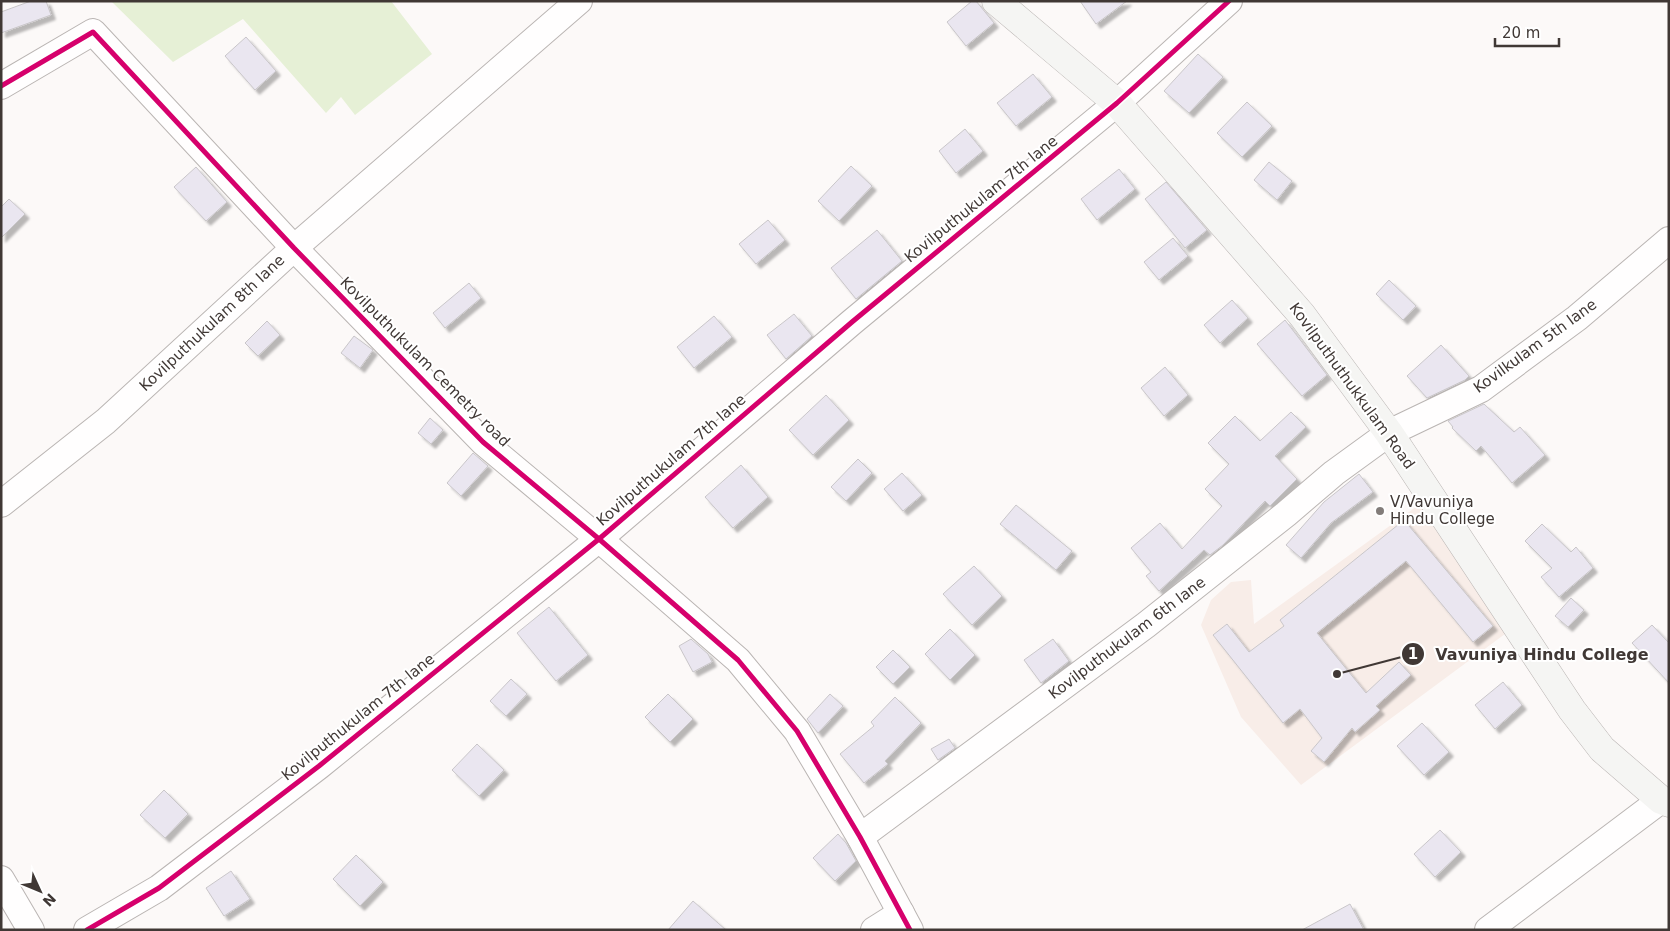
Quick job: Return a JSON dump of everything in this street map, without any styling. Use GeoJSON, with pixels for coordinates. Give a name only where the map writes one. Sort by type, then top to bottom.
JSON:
{"type":"FeatureCollection","features":[{"type":"Feature","properties":{"kind":"street","name":"Kovilputhukulam 8th lane"},"geometry":{"type":"LineString","coordinates":[[1,504],[106,422],[294,248],[579,1]]}},
{"type":"Feature","properties":{"kind":"street","name":"Kovilputhuthukkulam Road"},"geometry":{"type":"LineString","coordinates":[[996,1],[1117,103],[1302,315],[1389,433],[1572,710],[1602,749],[1665,802]]}},
{"type":"Feature","properties":{"kind":"street","name":"Kovilputhukulam 7th lane"},"geometry":{"type":"LineString","coordinates":[[86,930],[159,888],[174,877],[319,766],[599,539],[852,322],[1117,103],[1229,1]]}},
{"type":"Feature","properties":{"kind":"street","name":"Kovilputhukulam Cemetry road"},"geometry":{"type":"LineString","coordinates":[[1,86],[93,32],[294,248],[483,442],[599,539],[738,660],[797,731],[860,837],[906,921]]}},
{"type":"Feature","properties":{"kind":"street","name":"Kovilkulam 5th lane"},"geometry":{"type":"LineString","coordinates":[[1389,433],[1481,389],[1577,318],[1669,240]]}},
{"type":"Feature","properties":{"kind":"street","name":"Kovilputhukulam 6th lane"},"geometry":{"type":"LineString","coordinates":[[860,837],[1146,625],[1286,514],[1334,473],[1389,433]]}},
{"type":"Feature","properties":{"kind":"street"},"geometry":{"type":"LineString","coordinates":[[1488,930],[1665,802]]}},
{"type":"Feature","properties":{"kind":"street"},"geometry":{"type":"LineString","coordinates":[[1,879],[31,930]]}},
{"type":"Feature","properties":{"kind":"street"},"geometry":{"type":"LineString","coordinates":[[874,930],[906,921]]}},
{"type":"Feature","properties":{"kind":"shaded area"},"geometry":{"type":"Polygon","coordinates":[[[1431,496],[1509,631],[1301,785],[1241,717],[1201,625],[1211,600],[1231,582],[1251,580],[1254,624],[1431,496]]]}},
{"type":"Feature","properties":{"kind":"green space"},"geometry":{"type":"Polygon","coordinates":[[[111,1],[391,1],[432,54],[355,115],[341,97],[326,113],[243,19],[173,62],[111,1]]]}},
{"type":"Feature","properties":{"kind":"building"},"geometry":{"type":"Polygon","coordinates":[[[31,1],[46,1],[51,15],[1,33],[1,12],[31,1]]]}},
{"type":"Feature","properties":{"kind":"building"},"geometry":{"type":"Polygon","coordinates":[[[972,1],[976,1],[994,23],[966,46],[947,22],[972,1]]]}},
{"type":"Feature","properties":{"kind":"building"},"geometry":{"type":"Polygon","coordinates":[[[1080,1],[1127,1],[1096,24],[1080,1]]]}},
{"type":"Feature","properties":{"kind":"building"},"geometry":{"type":"Polygon","coordinates":[[[246,37],[276,71],[255,90],[225,56],[246,37]]]}},
{"type":"Feature","properties":{"kind":"building"},"geometry":{"type":"Polygon","coordinates":[[[1198,54],[1223,77],[1189,113],[1164,91],[1198,54]]]}},
{"type":"Feature","properties":{"kind":"building"},"geometry":{"type":"Polygon","coordinates":[[[1033,74],[1052,97],[1016,126],[997,103],[1033,74]]]}},
{"type":"Feature","properties":{"kind":"building"},"geometry":{"type":"Polygon","coordinates":[[[1247,102],[1272,126],[1242,157],[1217,133],[1247,102]]]}},
{"type":"Feature","properties":{"kind":"building"},"geometry":{"type":"Polygon","coordinates":[[[965,129],[983,151],[956,173],[939,151],[965,129]]]}},
{"type":"Feature","properties":{"kind":"building"},"geometry":{"type":"Polygon","coordinates":[[[1269,162],[1292,181],[1277,200],[1254,180],[1269,162]]]}},
{"type":"Feature","properties":{"kind":"building"},"geometry":{"type":"Polygon","coordinates":[[[851,166],[872,186],[839,221],[818,201],[851,166]]]}},
{"type":"Feature","properties":{"kind":"building"},"geometry":{"type":"Polygon","coordinates":[[[196,167],[227,202],[206,221],[174,187],[196,167]]]}},
{"type":"Feature","properties":{"kind":"building"},"geometry":{"type":"Polygon","coordinates":[[[1119,169],[1135,189],[1097,220],[1081,199],[1119,169]]]}},
{"type":"Feature","properties":{"kind":"building"},"geometry":{"type":"Polygon","coordinates":[[[1166,182],[1207,230],[1185,248],[1145,199],[1166,182]]]}},
{"type":"Feature","properties":{"kind":"building"},"geometry":{"type":"Polygon","coordinates":[[[9,199],[25,214],[1,238],[1,207],[9,199]]]}},
{"type":"Feature","properties":{"kind":"building"},"geometry":{"type":"Polygon","coordinates":[[[768,220],[785,240],[756,264],[739,244],[768,220]]]}},
{"type":"Feature","properties":{"kind":"building"},"geometry":{"type":"Polygon","coordinates":[[[877,230],[902,261],[856,299],[831,268],[877,230]]]}},
{"type":"Feature","properties":{"kind":"building"},"geometry":{"type":"Polygon","coordinates":[[[1173,238],[1188,256],[1159,280],[1144,262],[1173,238]]]}},
{"type":"Feature","properties":{"kind":"building"},"geometry":{"type":"Polygon","coordinates":[[[1389,280],[1416,306],[1403,320],[1376,294],[1389,280]]]}},
{"type":"Feature","properties":{"kind":"building"},"geometry":{"type":"Polygon","coordinates":[[[469,283],[481,298],[445,328],[433,313],[469,283]]]}},
{"type":"Feature","properties":{"kind":"building"},"geometry":{"type":"Polygon","coordinates":[[[1232,300],[1248,318],[1220,343],[1204,325],[1232,300]]]}},
{"type":"Feature","properties":{"kind":"building"},"geometry":{"type":"Polygon","coordinates":[[[794,314],[812,336],[786,359],[767,335],[794,314]]]}},
{"type":"Feature","properties":{"kind":"building"},"geometry":{"type":"Polygon","coordinates":[[[714,316],[732,337],[694,368],[677,347],[714,316]]]}},
{"type":"Feature","properties":{"kind":"building"},"geometry":{"type":"Polygon","coordinates":[[[1285,320],[1327,375],[1302,396],[1257,344],[1285,320]]]}},
{"type":"Feature","properties":{"kind":"building"},"geometry":{"type":"Polygon","coordinates":[[[267,321],[280,335],[258,356],[245,343],[267,321]]]}},
{"type":"Feature","properties":{"kind":"building"},"geometry":{"type":"Polygon","coordinates":[[[354,336],[373,350],[360,368],[341,353],[354,336]]]}},
{"type":"Feature","properties":{"kind":"building"},"geometry":{"type":"Polygon","coordinates":[[[1441,345],[1469,376],[1465,380],[1427,398],[1407,376],[1441,345]]]}},
{"type":"Feature","properties":{"kind":"building"},"geometry":{"type":"Polygon","coordinates":[[[1165,367],[1188,395],[1164,416],[1141,388],[1165,367]]]}},
{"type":"Feature","properties":{"kind":"building"},"geometry":{"type":"Polygon","coordinates":[[[826,395],[849,420],[813,455],[789,430],[826,395]]]}},
{"type":"Feature","properties":{"kind":"building"},"geometry":{"type":"Polygon","coordinates":[[[1484,404],[1514,432],[1520,427],[1545,455],[1512,483],[1481,446],[1476,451],[1452,428],[1448,421],[1484,404]]]}},
{"type":"Feature","properties":{"kind":"building"},"geometry":{"type":"Polygon","coordinates":[[[1291,412],[1306,427],[1275,456],[1297,479],[1270,506],[1265,501],[1223,545],[1210,555],[1204,550],[1159,591],[1146,576],[1151,572],[1131,548],[1160,523],[1182,549],[1222,506],[1205,489],[1229,464],[1208,443],[1235,416],[1260,441],[1291,412]]]}},
{"type":"Feature","properties":{"kind":"building"},"geometry":{"type":"Polygon","coordinates":[[[430,418],[443,430],[431,444],[418,433],[430,418]]]}},
{"type":"Feature","properties":{"kind":"building"},"geometry":{"type":"Polygon","coordinates":[[[473,453],[488,466],[461,496],[447,483],[473,453]]]}},
{"type":"Feature","properties":{"kind":"building"},"geometry":{"type":"Polygon","coordinates":[[[858,459],[872,473],[846,501],[831,487],[858,459]]]}},
{"type":"Feature","properties":{"kind":"building"},"geometry":{"type":"Polygon","coordinates":[[[741,465],[768,497],[733,528],[705,497],[741,465]]]}},
{"type":"Feature","properties":{"kind":"building"},"geometry":{"type":"Polygon","coordinates":[[[902,473],[922,495],[903,511],[884,489],[902,473]]]}},
{"type":"Feature","properties":{"kind":"building"},"geometry":{"type":"Polygon","coordinates":[[[1359,474],[1373,492],[1331,523],[1301,558],[1286,545],[1324,502],[1359,474]]]}},
{"type":"Feature","properties":{"kind":"building"},"geometry":{"type":"Polygon","coordinates":[[[1016,505],[1072,551],[1056,570],[1000,524],[1016,505]]]}},
{"type":"Feature","properties":{"kind":"building"},"geometry":{"type":"Polygon","coordinates":[[[1404,520],[1493,626],[1473,642],[1406,561],[1317,633],[1366,693],[1399,662],[1411,675],[1376,706],[1380,710],[1355,732],[1352,728],[1324,762],[1311,751],[1322,738],[1300,709],[1283,723],[1213,635],[1227,624],[1249,652],[1284,626],[1280,620],[1404,520]]]}},
{"type":"Feature","properties":{"kind":"building"},"geometry":{"type":"Polygon","coordinates":[[[1542,524],[1571,552],[1576,547],[1593,568],[1559,597],[1541,577],[1552,568],[1525,541],[1542,524]]]}},
{"type":"Feature","properties":{"kind":"building"},"geometry":{"type":"Polygon","coordinates":[[[974,566],[1002,596],[972,625],[943,594],[974,566]]]}},
{"type":"Feature","properties":{"kind":"building"},"geometry":{"type":"Polygon","coordinates":[[[1571,598],[1584,610],[1568,627],[1555,616],[1571,598]]]}},
{"type":"Feature","properties":{"kind":"building"},"geometry":{"type":"Polygon","coordinates":[[[549,607],[588,655],[556,681],[517,633],[549,607]]]}},
{"type":"Feature","properties":{"kind":"building"},"geometry":{"type":"Polygon","coordinates":[[[1652,625],[1669,643],[1669,683],[1632,643],[1652,625]]]}},
{"type":"Feature","properties":{"kind":"building"},"geometry":{"type":"Polygon","coordinates":[[[950,629],[975,655],[950,680],[925,654],[950,629]]]}},
{"type":"Feature","properties":{"kind":"building"},"geometry":{"type":"Polygon","coordinates":[[[691,639],[708,654],[712,662],[693,672],[679,646],[691,639]]]}},
{"type":"Feature","properties":{"kind":"building"},"geometry":{"type":"Polygon","coordinates":[[[1053,639],[1069,661],[1041,683],[1024,660],[1053,639]]]}},
{"type":"Feature","properties":{"kind":"building"},"geometry":{"type":"Polygon","coordinates":[[[893,650],[910,667],[893,684],[876,667],[893,650]]]}},
{"type":"Feature","properties":{"kind":"building"},"geometry":{"type":"Polygon","coordinates":[[[511,679],[527,694],[506,716],[490,701],[511,679]]]}},
{"type":"Feature","properties":{"kind":"building"},"geometry":{"type":"Polygon","coordinates":[[[1503,682],[1522,705],[1495,729],[1475,705],[1503,682]]]}},
{"type":"Feature","properties":{"kind":"building"},"geometry":{"type":"Polygon","coordinates":[[[668,694],[693,719],[670,742],[645,717],[668,694]]]}},
{"type":"Feature","properties":{"kind":"building"},"geometry":{"type":"Polygon","coordinates":[[[830,694],[843,706],[818,733],[807,719],[830,694]]]}},
{"type":"Feature","properties":{"kind":"building"},"geometry":{"type":"Polygon","coordinates":[[[895,697],[921,723],[885,761],[888,764],[864,783],[840,754],[874,726],[871,722],[895,697]]]}},
{"type":"Feature","properties":{"kind":"building"},"geometry":{"type":"Polygon","coordinates":[[[1422,723],[1449,752],[1424,775],[1397,746],[1422,723]]]}},
{"type":"Feature","properties":{"kind":"building"},"geometry":{"type":"Polygon","coordinates":[[[949,739],[955,748],[938,760],[931,749],[949,739]]]}},
{"type":"Feature","properties":{"kind":"building"},"geometry":{"type":"Polygon","coordinates":[[[477,744],[504,770],[479,796],[452,770],[477,744]]]}},
{"type":"Feature","properties":{"kind":"building"},"geometry":{"type":"Polygon","coordinates":[[[164,790],[188,814],[165,838],[140,815],[164,790]]]}},
{"type":"Feature","properties":{"kind":"building"},"geometry":{"type":"Polygon","coordinates":[[[1440,830],[1461,852],[1435,877],[1414,854],[1440,830]]]}},
{"type":"Feature","properties":{"kind":"building"},"geometry":{"type":"Polygon","coordinates":[[[838,834],[846,843],[856,861],[835,881],[813,858],[838,834]]]}},
{"type":"Feature","properties":{"kind":"building"},"geometry":{"type":"Polygon","coordinates":[[[356,855],[383,882],[360,906],[333,879],[356,855]]]}},
{"type":"Feature","properties":{"kind":"building"},"geometry":{"type":"Polygon","coordinates":[[[231,871],[250,899],[224,916],[206,888],[231,871]]]}},
{"type":"Feature","properties":{"kind":"building"},"geometry":{"type":"Polygon","coordinates":[[[693,901],[726,930],[668,930],[693,901]]]}},
{"type":"Feature","properties":{"kind":"building"},"geometry":{"type":"Polygon","coordinates":[[[1350,904],[1364,930],[1302,930],[1350,904]]]}},
{"type":"Feature","properties":{"kind":"cycle path"},"geometry":{"type":"LineString","coordinates":[[87,930],[159,888],[319,766],[599,539],[852,322],[1117,103],[1229,1]]}},
{"type":"Feature","properties":{"kind":"cycle path"},"geometry":{"type":"LineString","coordinates":[[1,86],[93,32],[294,248],[483,442],[599,539],[738,660],[797,731],[860,837],[910,930]]}},
{"type":"Feature","properties":{"kind":"place","name":"V/Vavuniya Hindu College"},"geometry":{"type":"Point","coordinates":[1380,511]}},
{"type":"Feature","properties":{"kind":"place","name":"Vavuniya Hindu College"},"geometry":{"type":"Point","coordinates":[1337,674]}}]}
